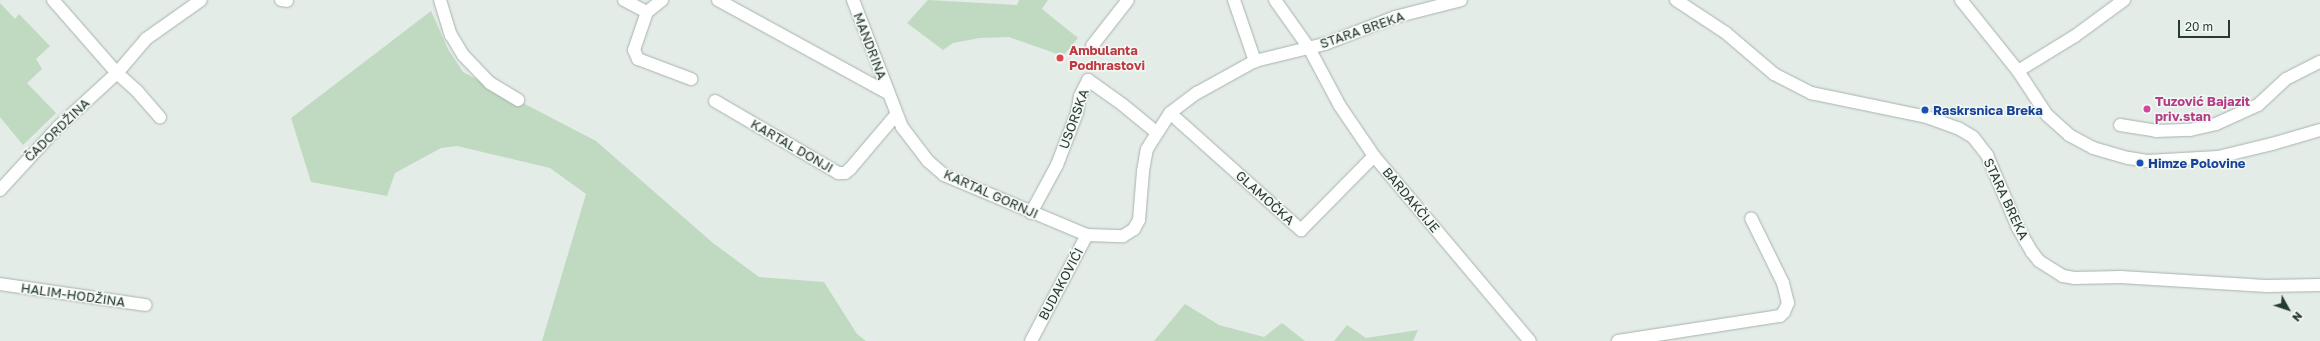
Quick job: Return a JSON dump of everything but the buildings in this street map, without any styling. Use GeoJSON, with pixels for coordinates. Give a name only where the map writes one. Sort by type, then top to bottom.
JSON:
{"type":"FeatureCollection","features":[{"type":"Feature","properties":{"kind":"street"},"geometry":{"type":"LineString","coordinates":[[54,0],[116,73],[137,91],[160,117]]}},
{"type":"Feature","properties":{"kind":"street","name":"ČADORDŽINA"},"geometry":{"type":"LineString","coordinates":[[0,190],[58,127],[116,73],[146,39],[201,0]]}},
{"type":"Feature","properties":{"kind":"street"},"geometry":{"type":"LineString","coordinates":[[440,0],[451,35],[463,54],[490,83],[518,100]]}},
{"type":"Feature","properties":{"kind":"street"},"geometry":{"type":"LineString","coordinates":[[624,0],[647,12]]}},
{"type":"Feature","properties":{"kind":"street"},"geometry":{"type":"LineString","coordinates":[[662,0],[647,12],[634,50],[638,59],[691,79]]}},
{"type":"Feature","properties":{"kind":"street"},"geometry":{"type":"LineString","coordinates":[[718,0],[888,93]]}},
{"type":"Feature","properties":{"kind":"street","name":"MANDRINA"},"geometry":{"type":"LineString","coordinates":[[852,0],[888,93]]}},
{"type":"Feature","properties":{"kind":"street"},"geometry":{"type":"LineString","coordinates":[[1092,46],[1128,0]]}},
{"type":"Feature","properties":{"kind":"street"},"geometry":{"type":"LineString","coordinates":[[1234,0],[1255,61],[1309,48]]}},
{"type":"Feature","properties":{"kind":"street","name":"BARDAKČIJE"},"geometry":{"type":"LineString","coordinates":[[1275,0],[1309,48],[1340,106],[1374,156],[1530,341]]}},
{"type":"Feature","properties":{"kind":"street","name":"STARA BREKA"},"geometry":{"type":"LineString","coordinates":[[1309,48],[1325,44],[1395,17],[1461,0]]}},
{"type":"Feature","properties":{"kind":"street","name":"STARA BREKA"},"geometry":{"type":"LineString","coordinates":[[1676,0],[1726,33],[1774,74],[1811,93],[1927,117],[1958,128],[1973,137],[1987,155],[2018,228],[2032,252],[2039,261],[2063,276],[2074,278],[2121,277],[2266,286],[2320,285]]}},
{"type":"Feature","properties":{"kind":"street"},"geometry":{"type":"LineString","coordinates":[[1961,0],[2018,71],[2047,115],[2069,136],[2093,148],[2129,158],[2168,160],[2218,157],[2272,144],[2320,130]]}},
{"type":"Feature","properties":{"kind":"street"},"geometry":{"type":"LineString","coordinates":[[2018,71],[2075,36],[2124,0]]}},
{"type":"Feature","properties":{"kind":"street","name":"BUDAKOVIĆI"},"geometry":{"type":"LineString","coordinates":[[1031,341],[1087,235],[1123,236],[1134,229],[1139,220],[1143,171],[1147,149],[1156,132],[1170,113],[1198,93],[1255,61]]}},
{"type":"Feature","properties":{"kind":"street"},"geometry":{"type":"LineString","coordinates":[[2120,125],[2163,130],[2190,130],[2216,124],[2258,105],[2286,79],[2320,62]]}},
{"type":"Feature","properties":{"kind":"street","name":"USORSKA"},"geometry":{"type":"LineString","coordinates":[[1031,213],[1057,165],[1077,112],[1080,96],[1088,80],[1123,105],[1156,132]]}},
{"type":"Feature","properties":{"kind":"street","name":"KARTAL GORNJI"},"geometry":{"type":"LineString","coordinates":[[888,93],[896,115],[908,137],[937,170],[1031,213],[1087,235]]}},
{"type":"Feature","properties":{"kind":"street","name":"KARTAL DONJI"},"geometry":{"type":"LineString","coordinates":[[715,101],[838,173],[844,173],[850,169],[896,115]]}},
{"type":"Feature","properties":{"kind":"street","name":"GLAMOČKA"},"geometry":{"type":"LineString","coordinates":[[1170,113],[1301,230],[1374,156]]}},
{"type":"Feature","properties":{"kind":"street"},"geometry":{"type":"LineString","coordinates":[[1618,341],[1780,316],[1784,312],[1788,303],[1783,283],[1751,218]]}},
{"type":"Feature","properties":{"kind":"street","name":"HALIM-HODŽINA"},"geometry":{"type":"LineString","coordinates":[[0,284],[145,305]]}},
{"type":"Feature","properties":{"kind":"green space"},"geometry":{"type":"Polygon","coordinates":[[[928,0],[1017,5],[1019,0],[1048,0],[1042,9],[1078,38],[1063,56],[1009,37],[980,38],[953,43],[943,50],[907,23],[928,0]]]}},
{"type":"Feature","properties":{"kind":"green space"},"geometry":{"type":"Polygon","coordinates":[[[0,3],[15,19],[19,14],[50,46],[36,59],[42,69],[27,83],[56,113],[23,145],[0,117],[0,3]]]}},
{"type":"Feature","properties":{"kind":"green space"},"geometry":{"type":"Polygon","coordinates":[[[431,11],[448,49],[463,72],[596,141],[713,243],[759,277],[824,282],[857,334],[866,341],[542,341],[586,194],[550,168],[457,146],[441,148],[395,173],[387,196],[311,182],[291,118],[431,11]]]}},
{"type":"Feature","properties":{"kind":"green space"},"geometry":{"type":"Polygon","coordinates":[[[1185,304],[1219,325],[1264,337],[1282,323],[1305,341],[1154,341],[1185,304]]]}},
{"type":"Feature","properties":{"kind":"green space"},"geometry":{"type":"Polygon","coordinates":[[[1347,325],[1366,338],[1418,330],[1413,341],[1334,341],[1347,325]]]}},
{"type":"Feature","properties":{"kind":"place","name":"Ambulanta Podhrastovi"},"geometry":{"type":"Point","coordinates":[1060,58]}},
{"type":"Feature","properties":{"kind":"place","name":"Tuzović Bajazit priv.stan"},"geometry":{"type":"Point","coordinates":[2147,109]}},
{"type":"Feature","properties":{"kind":"place","name":"Raskrsnica Breka"},"geometry":{"type":"Point","coordinates":[1925,110]}},
{"type":"Feature","properties":{"kind":"place","name":"Himze Polovine"},"geometry":{"type":"Point","coordinates":[2140,163]}}]}
